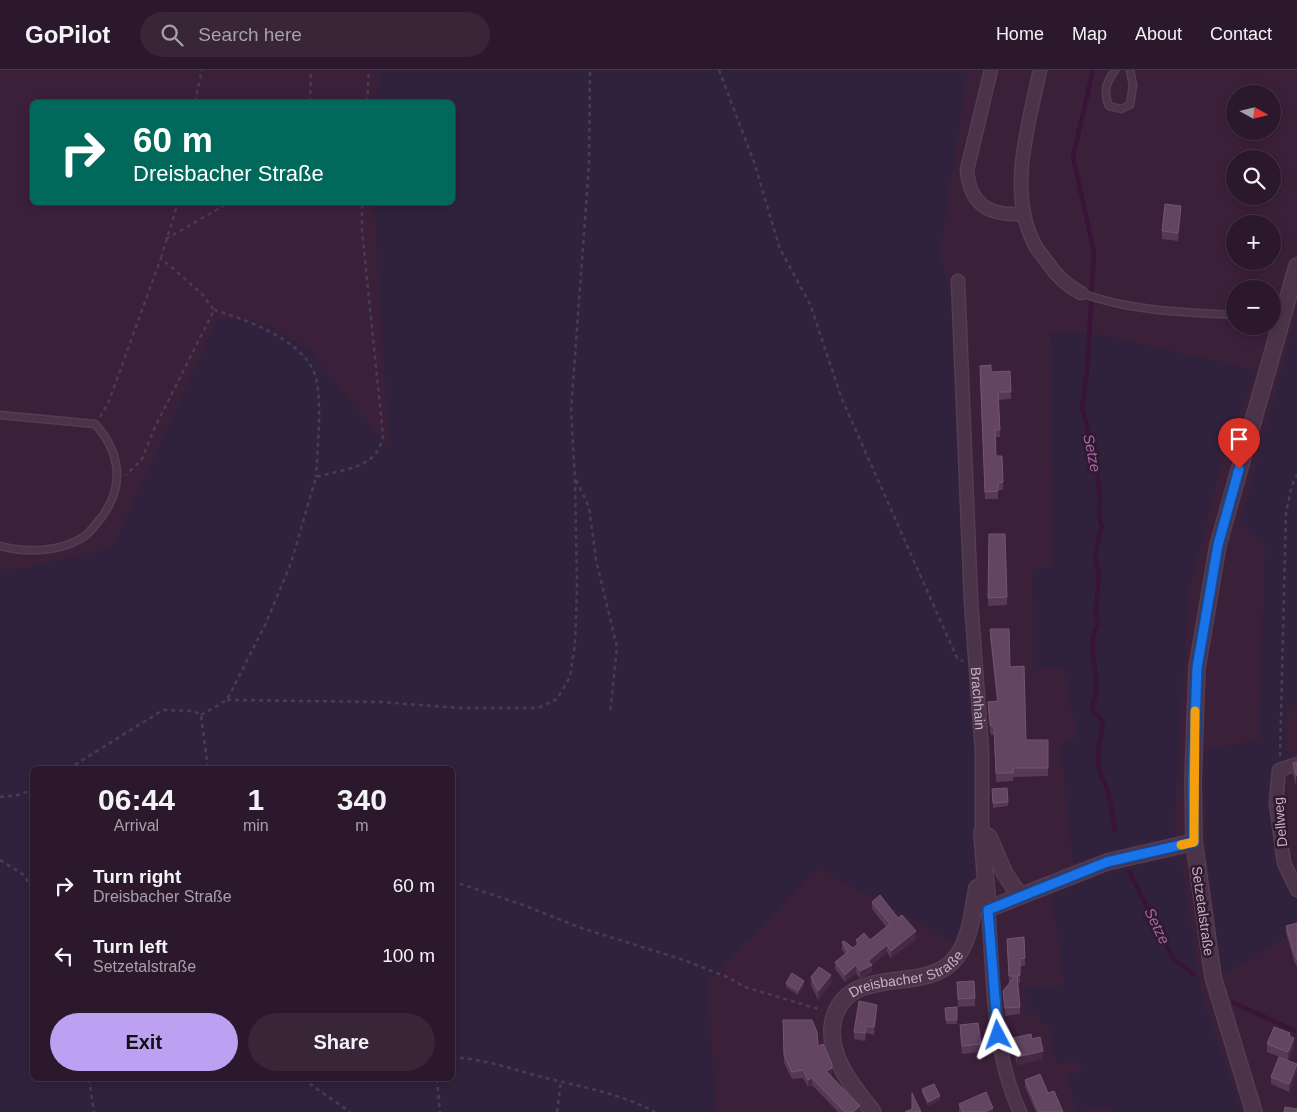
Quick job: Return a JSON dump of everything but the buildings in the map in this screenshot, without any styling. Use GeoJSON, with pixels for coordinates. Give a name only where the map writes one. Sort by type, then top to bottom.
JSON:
{"type":"FeatureCollection","features":[{"type":"Feature","properties":{"kind":"street"},"geometry":{"type":"LineString","coordinates":[[991,70],[967,170],[968,182],[980,204],[994,213],[1005,215],[1024,214]]}},
{"type":"Feature","properties":{"kind":"street"},"geometry":{"type":"LineString","coordinates":[[1040,70],[1028,132],[1021,186],[1024,214],[1034,243],[1057,275],[1080,293]]}},
{"type":"Feature","properties":{"kind":"street","name":"Setzetalstraße"},"geometry":{"type":"LineString","coordinates":[[1281,307],[1297,266]]}},
{"type":"Feature","properties":{"kind":"street","name":"Brachhain"},"geometry":{"type":"LineString","coordinates":[[958,281],[970,601],[982,752],[982,833],[998,1035],[1008,1088],[1020,1112]]}},
{"type":"Feature","properties":{"kind":"street","name":"Setzetalstraße"},"geometry":{"type":"LineString","coordinates":[[1254,1112],[1213,977],[1194,842],[1193,781],[1197,668],[1218,545],[1272,335]]}},
{"type":"Feature","properties":{"kind":"street"},"geometry":{"type":"LineString","coordinates":[[1279,770],[1297,764]]}},
{"type":"Feature","properties":{"kind":"street","name":"Dellweg"},"geometry":{"type":"LineString","coordinates":[[1279,770],[1276,803],[1284,864],[1297,890]]}},
{"type":"Feature","properties":{"kind":"street"},"geometry":{"type":"LineString","coordinates":[[982,833],[989,837],[1004,872],[1019,895]]}},
{"type":"Feature","properties":{"kind":"street"},"geometry":{"type":"LineString","coordinates":[[988,910],[1019,895],[1107,862],[1194,842]]}},
{"type":"Feature","properties":{"kind":"street","name":"Dreisbacher Straße"},"geometry":{"type":"LineString","coordinates":[[872,1112],[849,1080],[832,1043],[831,1031],[840,1003],[850,993],[863,987],[930,973],[944,969],[953,962],[964,945],[971,923],[977,888],[986,884]]}},
{"type":"Feature","properties":{"kind":"lane"},"geometry":{"type":"LineString","coordinates":[[1115,70],[1107,81],[1104,94],[1109,106],[1121,109],[1130,105],[1133,85],[1130,70]]}},
{"type":"Feature","properties":{"kind":"lane"},"geometry":{"type":"LineString","coordinates":[[1080,293],[1099,300],[1154,311],[1226,315]]}},
{"type":"Feature","properties":{"kind":"lane"},"geometry":{"type":"LineString","coordinates":[[0,415],[95,424],[111,449],[118,480],[114,495],[103,514],[84,537],[60,547],[44,549],[31,550],[0,546]]}},
{"type":"Feature","properties":{"kind":"path"},"geometry":{"type":"LineString","coordinates":[[195,100],[202,70]]}},
{"type":"Feature","properties":{"kind":"path"},"geometry":{"type":"LineString","coordinates":[[310,100],[311,70]]}},
{"type":"Feature","properties":{"kind":"path"},"geometry":{"type":"LineString","coordinates":[[367,100],[370,70]]}},
{"type":"Feature","properties":{"kind":"path"},"geometry":{"type":"LineString","coordinates":[[201,714],[227,700],[381,702],[460,708],[538,708],[557,699],[570,677],[575,644],[577,587],[576,479],[572,411],[589,164],[590,70]]}},
{"type":"Feature","properties":{"kind":"path"},"geometry":{"type":"LineString","coordinates":[[719,70],[754,162],[780,249],[810,304],[842,399],[957,658],[976,668]]}},
{"type":"Feature","properties":{"kind":"path"},"geometry":{"type":"LineString","coordinates":[[95,424],[110,401],[161,258],[177,205]]}},
{"type":"Feature","properties":{"kind":"path"},"geometry":{"type":"LineString","coordinates":[[166,239],[225,205]]}},
{"type":"Feature","properties":{"kind":"path"},"geometry":{"type":"LineString","coordinates":[[316,477],[362,464],[372,458],[382,447],[383,435],[362,231],[362,205]]}},
{"type":"Feature","properties":{"kind":"path"},"geometry":{"type":"LineString","coordinates":[[161,258],[202,294],[214,310],[238,317],[284,340],[313,368],[318,386],[316,477],[278,598],[227,700]]}},
{"type":"Feature","properties":{"kind":"path"},"geometry":{"type":"LineString","coordinates":[[118,480],[133,471],[142,459],[155,427],[214,310]]}},
{"type":"Feature","properties":{"kind":"path"},"geometry":{"type":"LineString","coordinates":[[1279,770],[1286,521],[1292,485],[1297,475]]}},
{"type":"Feature","properties":{"kind":"path"},"geometry":{"type":"LineString","coordinates":[[576,479],[589,506],[596,560],[617,647],[610,713]]}},
{"type":"Feature","properties":{"kind":"path"},"geometry":{"type":"LineString","coordinates":[[73,766],[163,710],[193,710],[201,714]]}},
{"type":"Feature","properties":{"kind":"path"},"geometry":{"type":"LineString","coordinates":[[201,714],[208,766]]}},
{"type":"Feature","properties":{"kind":"path"},"geometry":{"type":"LineString","coordinates":[[0,797],[18,795],[30,791]]}},
{"type":"Feature","properties":{"kind":"path"},"geometry":{"type":"LineString","coordinates":[[0,860],[24,875],[30,886]]}},
{"type":"Feature","properties":{"kind":"path"},"geometry":{"type":"LineString","coordinates":[[455,882],[523,905],[581,928],[684,960],[727,977],[746,987],[835,1015]]}},
{"type":"Feature","properties":{"kind":"path"},"geometry":{"type":"LineString","coordinates":[[455,1057],[478,1060],[621,1097],[655,1112]]}},
{"type":"Feature","properties":{"kind":"path"},"geometry":{"type":"LineString","coordinates":[[89,1081],[94,1112]]}},
{"type":"Feature","properties":{"kind":"path"},"geometry":{"type":"LineString","coordinates":[[306,1081],[350,1112]]}},
{"type":"Feature","properties":{"kind":"path"},"geometry":{"type":"LineString","coordinates":[[437,1081],[440,1112]]}},
{"type":"Feature","properties":{"kind":"path"},"geometry":{"type":"LineString","coordinates":[[556,1112],[561,1082]]}},
{"type":"Feature","properties":{"kind":"shaded area"},"geometry":{"type":"Polygon","coordinates":[[[379,70],[968,70],[940,252],[960,332],[977,756],[973,879],[955,942],[818,868],[708,981],[716,1112],[0,1112],[0,570],[24,568],[112,548],[218,318],[262,323],[308,347],[389,449],[374,205],[455,205],[455,100],[377,100],[379,70]]]}},
{"type":"Feature","properties":{"kind":"shaded area"},"geometry":{"type":"Polygon","coordinates":[[[1297,313],[1297,704],[1287,706],[1286,857],[1297,884],[1297,930],[1230,972],[1222,974],[1207,856],[1204,751],[1259,740],[1265,545],[1240,524],[1297,313]]]}},
{"type":"Feature","properties":{"kind":"shaded area"},"geometry":{"type":"Polygon","coordinates":[[[1050,333],[1097,334],[1257,370],[1226,445],[1188,595],[1174,837],[1073,863],[1060,743],[1077,740],[1063,666],[1034,670],[1032,571],[1054,566],[1050,333]]]}},
{"type":"Feature","properties":{"kind":"shaded area"},"geometry":{"type":"Polygon","coordinates":[[[1181,857],[1203,1000],[1242,1112],[1113,1112],[1112,1105],[1076,1112],[1068,1076],[1082,1071],[1081,1061],[1057,1065],[1048,1024],[1040,1024],[1037,1012],[1027,1013],[1024,987],[1064,986],[1051,889],[1075,885],[1120,867],[1181,857]]]}},
{"type":"Feature","properties":{"kind":"waterway","name":"Setze"},"geometry":{"type":"LineString","coordinates":[[1093,70],[1073,157],[1094,252],[1087,372],[1082,408],[1096,459],[1100,501],[1099,516],[1102,527],[1095,559],[1099,573],[1096,613],[1098,625],[1094,633],[1093,643],[1096,685],[1092,705],[1093,712],[1100,718],[1103,725],[1098,748],[1099,770],[1108,791],[1115,831]]}},
{"type":"Feature","properties":{"kind":"waterway","name":"Setze"},"geometry":{"type":"LineString","coordinates":[[1129,871],[1173,959],[1193,974]]}},
{"type":"Feature","properties":{"kind":"waterway","name":"Setze"},"geometry":{"type":"LineString","coordinates":[[1234,1003],[1297,1032]]}},
{"type":"Feature","properties":{"kind":"slow traffic"},"geometry":{"type":"LineString","coordinates":[[1181,845],[1194,842],[1195,711]]}},
{"type":"Feature","properties":{"kind":"route"},"geometry":{"type":"LineString","coordinates":[[998,1035],[988,910],[1019,895],[1107,862],[1194,842],[1193,781],[1197,668],[1218,545],[1239,469]]}}]}
